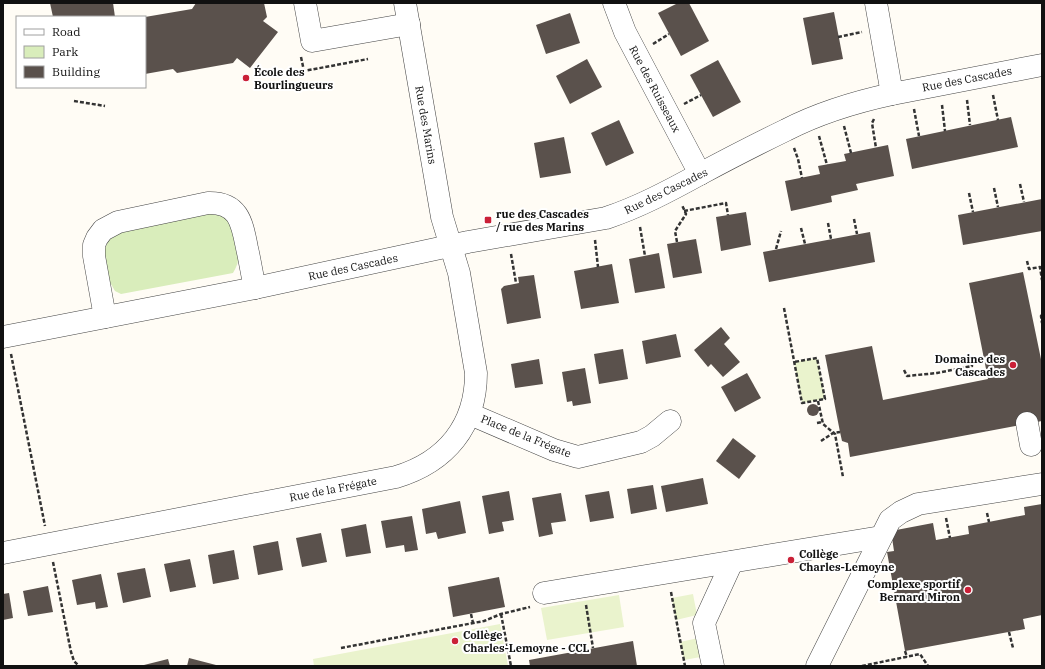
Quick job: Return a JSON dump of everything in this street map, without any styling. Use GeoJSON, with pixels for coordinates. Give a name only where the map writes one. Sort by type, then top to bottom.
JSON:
{"type":"FeatureCollection","features":[{"type":"Feature","properties":{"kind":"street"},"geometry":{"type":"LineString","coordinates":[[305,3],[312,41],[409,24]]}},
{"type":"Feature","properties":{"kind":"street","name":"Rue des Marins"},"geometry":{"type":"LineString","coordinates":[[405,3],[442,217],[451,246]]}},
{"type":"Feature","properties":{"kind":"street","name":"Rue des Ruisseaux"},"geometry":{"type":"LineString","coordinates":[[614,3],[625,32],[700,174]]}},
{"type":"Feature","properties":{"kind":"street"},"geometry":{"type":"LineString","coordinates":[[876,3],[892,94]]}},
{"type":"Feature","properties":{"kind":"street","name":"Rue des Cascades"},"geometry":{"type":"LineString","coordinates":[[7,343],[105,317],[255,288],[451,246],[606,218],[643,203],[805,121],[843,107],[892,94],[1042,65]]}},
{"type":"Feature","properties":{"kind":"street"},"geometry":{"type":"LineString","coordinates":[[105,317],[94,256],[94,245],[103,230],[118,222],[208,203],[225,205],[232,209],[238,216],[244,233],[255,288]]}},
{"type":"Feature","properties":{"kind":"street","name":"Rue de la Frégate"},"geometry":{"type":"LineString","coordinates":[[3,553],[401,475],[424,465],[448,447],[462,430],[470,414],[474,399],[476,373],[459,273],[451,246]]}},
{"type":"Feature","properties":{"kind":"street","name":"Place de la Frégate"},"geometry":{"type":"LineString","coordinates":[[470,414],[554,450],[578,456],[641,442],[652,436],[670,421]]}},
{"type":"Feature","properties":{"kind":"street"},"geometry":{"type":"LineString","coordinates":[[1027,423],[1031,445]]}},
{"type":"Feature","properties":{"kind":"street"},"geometry":{"type":"LineString","coordinates":[[817,666],[890,520],[894,516],[918,504],[1042,484]]}},
{"type":"Feature","properties":{"kind":"street"},"geometry":{"type":"LineString","coordinates":[[539,600],[732,562],[882,537]]}},
{"type":"Feature","properties":{"kind":"street"},"geometry":{"type":"LineString","coordinates":[[713,666],[704,623],[732,562]]}},
{"type":"Feature","properties":{"kind":"path"},"geometry":{"type":"LineString","coordinates":[[304,71],[304,76]]}},
{"type":"Feature","properties":{"kind":"path"},"geometry":{"type":"LineString","coordinates":[[992,90],[998,120]]}},
{"type":"Feature","properties":{"kind":"path"},"geometry":{"type":"LineString","coordinates":[[966,93],[970,125]]}},
{"type":"Feature","properties":{"kind":"path"},"geometry":{"type":"LineString","coordinates":[[941,99],[945,131]]}},
{"type":"Feature","properties":{"kind":"path"},"geometry":{"type":"LineString","coordinates":[[74,101],[105,106]]}},
{"type":"Feature","properties":{"kind":"path"},"geometry":{"type":"LineString","coordinates":[[914,104],[919,136]]}},
{"type":"Feature","properties":{"kind":"path"},"geometry":{"type":"LineString","coordinates":[[872,112],[874,119],[872,123],[876,148]]}},
{"type":"Feature","properties":{"kind":"path"},"geometry":{"type":"LineString","coordinates":[[843,122],[851,153]]}},
{"type":"Feature","properties":{"kind":"path"},"geometry":{"type":"LineString","coordinates":[[817,131],[827,164]]}},
{"type":"Feature","properties":{"kind":"path"},"geometry":{"type":"LineString","coordinates":[[791,142],[798,159],[802,178]]}},
{"type":"Feature","properties":{"kind":"path"},"geometry":{"type":"LineString","coordinates":[[1020,184],[1024,202]]}},
{"type":"Feature","properties":{"kind":"path"},"geometry":{"type":"LineString","coordinates":[[994,188],[998,207]]}},
{"type":"Feature","properties":{"kind":"path"},"geometry":{"type":"LineString","coordinates":[[969,193],[973,212]]}},
{"type":"Feature","properties":{"kind":"path"},"geometry":{"type":"LineString","coordinates":[[677,242],[675,231],[686,214],[679,200]]}},
{"type":"Feature","properties":{"kind":"path"},"geometry":{"type":"LineString","coordinates":[[684,211],[726,204],[728,215]]}},
{"type":"Feature","properties":{"kind":"path"},"geometry":{"type":"LineString","coordinates":[[854,219],[857,234]]}},
{"type":"Feature","properties":{"kind":"path"},"geometry":{"type":"LineString","coordinates":[[638,220],[645,256]]}},
{"type":"Feature","properties":{"kind":"path"},"geometry":{"type":"LineString","coordinates":[[828,224],[831,239]]}},
{"type":"Feature","properties":{"kind":"path"},"geometry":{"type":"LineString","coordinates":[[801,228],[804,244]]}},
{"type":"Feature","properties":{"kind":"path"},"geometry":{"type":"LineString","coordinates":[[776,249],[781,232]]}},
{"type":"Feature","properties":{"kind":"path"},"geometry":{"type":"LineString","coordinates":[[594,234],[598,256],[598,267]]}},
{"type":"Feature","properties":{"kind":"path"},"geometry":{"type":"LineString","coordinates":[[510,250],[516,283]]}},
{"type":"Feature","properties":{"kind":"path"},"geometry":{"type":"LineString","coordinates":[[1027,261],[1029,270],[1040,268],[1042,280]]}},
{"type":"Feature","properties":{"kind":"path"},"geometry":{"type":"LineString","coordinates":[[784,308],[794,362],[802,403],[825,399],[818,358],[794,362]]}},
{"type":"Feature","properties":{"kind":"path"},"geometry":{"type":"LineString","coordinates":[[1042,315],[1042,323]]}},
{"type":"Feature","properties":{"kind":"path"},"geometry":{"type":"LineString","coordinates":[[7,343],[45,527]]}},
{"type":"Feature","properties":{"kind":"path"},"geometry":{"type":"LineString","coordinates":[[904,370],[907,376],[937,373],[972,366],[971,359],[984,357]]}},
{"type":"Feature","properties":{"kind":"path"},"geometry":{"type":"LineString","coordinates":[[818,401],[822,422],[836,438],[843,477]]}},
{"type":"Feature","properties":{"kind":"path"},"geometry":{"type":"LineString","coordinates":[[817,423],[822,422]]}},
{"type":"Feature","properties":{"kind":"path"},"geometry":{"type":"LineString","coordinates":[[821,441],[833,433],[840,432]]}},
{"type":"Feature","properties":{"kind":"path"},"geometry":{"type":"LineString","coordinates":[[946,516],[950,538]]}},
{"type":"Feature","properties":{"kind":"path"},"geometry":{"type":"LineString","coordinates":[[53,562],[69,647],[74,661],[79,666]]}},
{"type":"Feature","properties":{"kind":"path"},"geometry":{"type":"LineString","coordinates":[[670,586],[685,666]]}},
{"type":"Feature","properties":{"kind":"path"},"geometry":{"type":"LineString","coordinates":[[341,648],[473,624],[539,600]]}},
{"type":"Feature","properties":{"kind":"path"},"geometry":{"type":"LineString","coordinates":[[585,600],[593,648]]}},
{"type":"Feature","properties":{"kind":"path"},"geometry":{"type":"LineString","coordinates":[[471,614],[473,624]]}},
{"type":"Feature","properties":{"kind":"path"},"geometry":{"type":"LineString","coordinates":[[501,614],[511,666]]}},
{"type":"Feature","properties":{"kind":"path"},"geometry":{"type":"LineString","coordinates":[[1009,632],[1013,648]]}},
{"type":"Feature","properties":{"kind":"path"},"geometry":{"type":"LineString","coordinates":[[905,651],[907,657]]}},
{"type":"Feature","properties":{"kind":"path"},"geometry":{"type":"LineString","coordinates":[[862,666],[920,654],[928,666]]}},
{"type":"Feature","properties":{"kind":"green space"},"geometry":{"type":"Polygon","coordinates":[[[205,214],[221,215],[229,223],[232,229],[238,250],[238,261],[233,273],[121,294],[115,291],[108,279],[104,252],[109,238],[121,232],[205,214]]]}},
{"type":"Feature","properties":{"kind":"green space"},"geometry":{"type":"Polygon","coordinates":[[[817,358],[825,399],[802,403],[794,362],[817,358]]]}},
{"type":"Feature","properties":{"kind":"green space"},"geometry":{"type":"Polygon","coordinates":[[[693,594],[697,615],[676,620],[672,598],[693,594]]]}},
{"type":"Feature","properties":{"kind":"green space"},"geometry":{"type":"Polygon","coordinates":[[[619,595],[624,627],[547,640],[541,608],[619,595]]]}},
{"type":"Feature","properties":{"kind":"green space","name":"Collège Charles-Lemoyne - CCL"},"geometry":{"type":"Polygon","coordinates":[[[500,624],[508,666],[314,666],[313,659],[500,624]]]}},
{"type":"Feature","properties":{"kind":"green space"},"geometry":{"type":"Polygon","coordinates":[[[703,637],[706,656],[684,660],[680,642],[703,637]]]}},
{"type":"Feature","properties":{"kind":"building"},"geometry":{"type":"Polygon","coordinates":[[[50,3],[113,3],[115,16],[53,16],[50,3]]]}},
{"type":"Feature","properties":{"kind":"building"},"geometry":{"type":"Polygon","coordinates":[[[196,3],[264,3],[267,17],[263,21],[278,32],[250,68],[237,58],[233,63],[177,73],[173,69],[146,74],[146,17],[192,9],[196,3]]]}},
{"type":"Feature","properties":{"kind":"building"},"geometry":{"type":"Polygon","coordinates":[[[678,3],[689,3],[709,41],[681,56],[658,13],[678,3]]]}},
{"type":"Feature","properties":{"kind":"building"},"geometry":{"type":"Polygon","coordinates":[[[834,12],[843,59],[812,65],[803,18],[834,12]]]}},
{"type":"Feature","properties":{"kind":"building"},"geometry":{"type":"Polygon","coordinates":[[[570,13],[580,43],[546,54],[536,25],[570,13]]]}},
{"type":"Feature","properties":{"kind":"building"},"geometry":{"type":"Polygon","coordinates":[[[587,59],[602,87],[570,104],[556,76],[587,59]]]}},
{"type":"Feature","properties":{"kind":"building"},"geometry":{"type":"Polygon","coordinates":[[[718,60],[741,102],[713,117],[690,75],[718,60]]]}},
{"type":"Feature","properties":{"kind":"building"},"geometry":{"type":"Polygon","coordinates":[[[1011,117],[1018,147],[912,169],[906,139],[1011,117]]]}},
{"type":"Feature","properties":{"kind":"building"},"geometry":{"type":"Polygon","coordinates":[[[619,120],[634,153],[606,166],[591,133],[619,120]]]}},
{"type":"Feature","properties":{"kind":"building"},"geometry":{"type":"Polygon","coordinates":[[[564,137],[571,173],[540,178],[534,143],[564,137]]]}},
{"type":"Feature","properties":{"kind":"building"},"geometry":{"type":"Polygon","coordinates":[[[888,145],[894,176],[856,184],[858,190],[831,196],[832,202],[791,211],[785,181],[820,174],[818,166],[846,161],[844,154],[888,145]]]}},
{"type":"Feature","properties":{"kind":"building"},"geometry":{"type":"Polygon","coordinates":[[[1042,199],[1042,231],[963,245],[958,215],[1042,199]]]}},
{"type":"Feature","properties":{"kind":"building"},"geometry":{"type":"Polygon","coordinates":[[[746,212],[751,245],[721,251],[716,217],[746,212]]]}},
{"type":"Feature","properties":{"kind":"building"},"geometry":{"type":"Polygon","coordinates":[[[870,232],[875,262],[769,282],[763,252],[870,232]]]}},
{"type":"Feature","properties":{"kind":"building"},"geometry":{"type":"Polygon","coordinates":[[[696,239],[702,273],[673,278],[667,244],[696,239]]]}},
{"type":"Feature","properties":{"kind":"building"},"geometry":{"type":"Polygon","coordinates":[[[659,253],[665,288],[635,293],[629,259],[659,253]]]}},
{"type":"Feature","properties":{"kind":"building"},"geometry":{"type":"Polygon","coordinates":[[[612,264],[619,303],[581,309],[574,271],[612,264]]]}},
{"type":"Feature","properties":{"kind":"building","name":"Domaine des Cascades"},"geometry":{"type":"Polygon","coordinates":[[[1023,272],[1042,364],[1042,421],[850,457],[848,443],[842,441],[825,355],[872,346],[883,400],[988,379],[969,283],[1023,272]]]}},
{"type":"Feature","properties":{"kind":"building"},"geometry":{"type":"Polygon","coordinates":[[[534,275],[541,318],[507,324],[501,289],[504,286],[519,283],[518,277],[534,275]]]}},
{"type":"Feature","properties":{"kind":"building"},"geometry":{"type":"Polygon","coordinates":[[[721,327],[730,338],[724,344],[740,362],[723,377],[711,364],[708,367],[694,350],[721,327]]]}},
{"type":"Feature","properties":{"kind":"building"},"geometry":{"type":"Polygon","coordinates":[[[676,334],[681,357],[646,364],[642,341],[676,334]]]}},
{"type":"Feature","properties":{"kind":"building"},"geometry":{"type":"Polygon","coordinates":[[[623,349],[628,379],[599,384],[594,354],[623,349]]]}},
{"type":"Feature","properties":{"kind":"building"},"geometry":{"type":"Polygon","coordinates":[[[539,359],[543,384],[515,388],[511,364],[539,359]]]}},
{"type":"Feature","properties":{"kind":"building"},"geometry":{"type":"Polygon","coordinates":[[[585,368],[591,403],[573,406],[572,401],[567,402],[562,372],[585,368]]]}},
{"type":"Feature","properties":{"kind":"building"},"geometry":{"type":"Polygon","coordinates":[[[747,373],[761,398],[735,412],[721,387],[747,373]]]}},
{"type":"Feature","properties":{"kind":"building"},"geometry":{"type":"Polygon","coordinates":[[[811,404],[815,404],[819,410],[815,416],[811,416],[807,412],[807,408],[811,404]]]}},
{"type":"Feature","properties":{"kind":"building"},"geometry":{"type":"Polygon","coordinates":[[[733,438],[756,456],[739,479],[716,461],[733,438]]]}},
{"type":"Feature","properties":{"kind":"building"},"geometry":{"type":"Polygon","coordinates":[[[703,478],[708,504],[666,512],[661,486],[703,478]]]}},
{"type":"Feature","properties":{"kind":"building"},"geometry":{"type":"Polygon","coordinates":[[[653,485],[657,509],[631,514],[627,489],[653,485]]]}},
{"type":"Feature","properties":{"kind":"building"},"geometry":{"type":"Polygon","coordinates":[[[509,491],[514,520],[502,522],[504,531],[489,534],[482,496],[509,491]]]}},
{"type":"Feature","properties":{"kind":"building"},"geometry":{"type":"Polygon","coordinates":[[[609,491],[614,518],[590,522],[585,495],[609,491]]]}},
{"type":"Feature","properties":{"kind":"building"},"geometry":{"type":"Polygon","coordinates":[[[561,493],[566,521],[551,523],[553,534],[539,537],[532,498],[561,493]]]}},
{"type":"Feature","properties":{"kind":"building"},"geometry":{"type":"Polygon","coordinates":[[[460,501],[466,533],[438,539],[436,532],[426,534],[422,509],[460,501]]]}},
{"type":"Feature","properties":{"kind":"building","name":"Complexe sportif Bernard Miron"},"geometry":{"type":"Polygon","coordinates":[[[1042,504],[1042,615],[1023,619],[1025,629],[905,651],[887,552],[894,551],[891,531],[933,523],[936,540],[969,534],[968,526],[1025,515],[1024,507],[1042,504]]]}},
{"type":"Feature","properties":{"kind":"building"},"geometry":{"type":"Polygon","coordinates":[[[412,516],[418,550],[405,552],[404,545],[386,548],[381,521],[412,516]]]}},
{"type":"Feature","properties":{"kind":"building"},"geometry":{"type":"Polygon","coordinates":[[[366,524],[371,553],[346,557],[341,529],[366,524]]]}},
{"type":"Feature","properties":{"kind":"building"},"geometry":{"type":"Polygon","coordinates":[[[321,533],[327,562],[302,567],[296,538],[321,533]]]}},
{"type":"Feature","properties":{"kind":"building"},"geometry":{"type":"Polygon","coordinates":[[[278,541],[283,570],[258,575],[253,546],[278,541]]]}},
{"type":"Feature","properties":{"kind":"building"},"geometry":{"type":"Polygon","coordinates":[[[234,550],[239,579],[213,584],[208,555],[234,550]]]}},
{"type":"Feature","properties":{"kind":"building"},"geometry":{"type":"Polygon","coordinates":[[[190,559],[196,587],[170,592],[164,564],[190,559]]]}},
{"type":"Feature","properties":{"kind":"building"},"geometry":{"type":"Polygon","coordinates":[[[145,568],[151,597],[123,603],[117,573],[145,568]]]}},
{"type":"Feature","properties":{"kind":"building"},"geometry":{"type":"Polygon","coordinates":[[[101,574],[108,607],[96,609],[95,602],[77,605],[72,580],[101,574]]]}},
{"type":"Feature","properties":{"kind":"building"},"geometry":{"type":"Polygon","coordinates":[[[499,577],[505,607],[453,617],[448,587],[499,577]]]}},
{"type":"Feature","properties":{"kind":"building"},"geometry":{"type":"Polygon","coordinates":[[[48,586],[53,612],[28,616],[23,591],[48,586]]]}},
{"type":"Feature","properties":{"kind":"building"},"geometry":{"type":"Polygon","coordinates":[[[9,593],[13,618],[3,620],[3,594],[9,593]]]}},
{"type":"Feature","properties":{"kind":"building"},"geometry":{"type":"Polygon","coordinates":[[[633,641],[637,666],[530,666],[529,660],[633,641]]]}},
{"type":"Feature","properties":{"kind":"building"},"geometry":{"type":"Polygon","coordinates":[[[189,658],[216,665],[216,666],[187,666],[189,658]]]}},
{"type":"Feature","properties":{"kind":"building"},"geometry":{"type":"Polygon","coordinates":[[[168,659],[170,666],[144,666],[144,665],[168,659]]]}},
{"type":"Feature","properties":{"kind":"place","name":"École des Bourlingueurs"},"geometry":{"type":"Point","coordinates":[246,78]}},
{"type":"Feature","properties":{"kind":"place","name":"rue des Cascades / rue des Marins"},"geometry":{"type":"Point","coordinates":[488,220]}},
{"type":"Feature","properties":{"kind":"place","name":"Domaine des Cascades"},"geometry":{"type":"Point","coordinates":[1013,365]}},
{"type":"Feature","properties":{"kind":"place","name":"Collège Charles-Lemoyne"},"geometry":{"type":"Point","coordinates":[791,560]}},
{"type":"Feature","properties":{"kind":"place","name":"Complexe sportif Bernard Miron"},"geometry":{"type":"Point","coordinates":[968,590]}},
{"type":"Feature","properties":{"kind":"place","name":"Collège Charles-Lemoyne - CCL"},"geometry":{"type":"Point","coordinates":[455,641]}}]}
